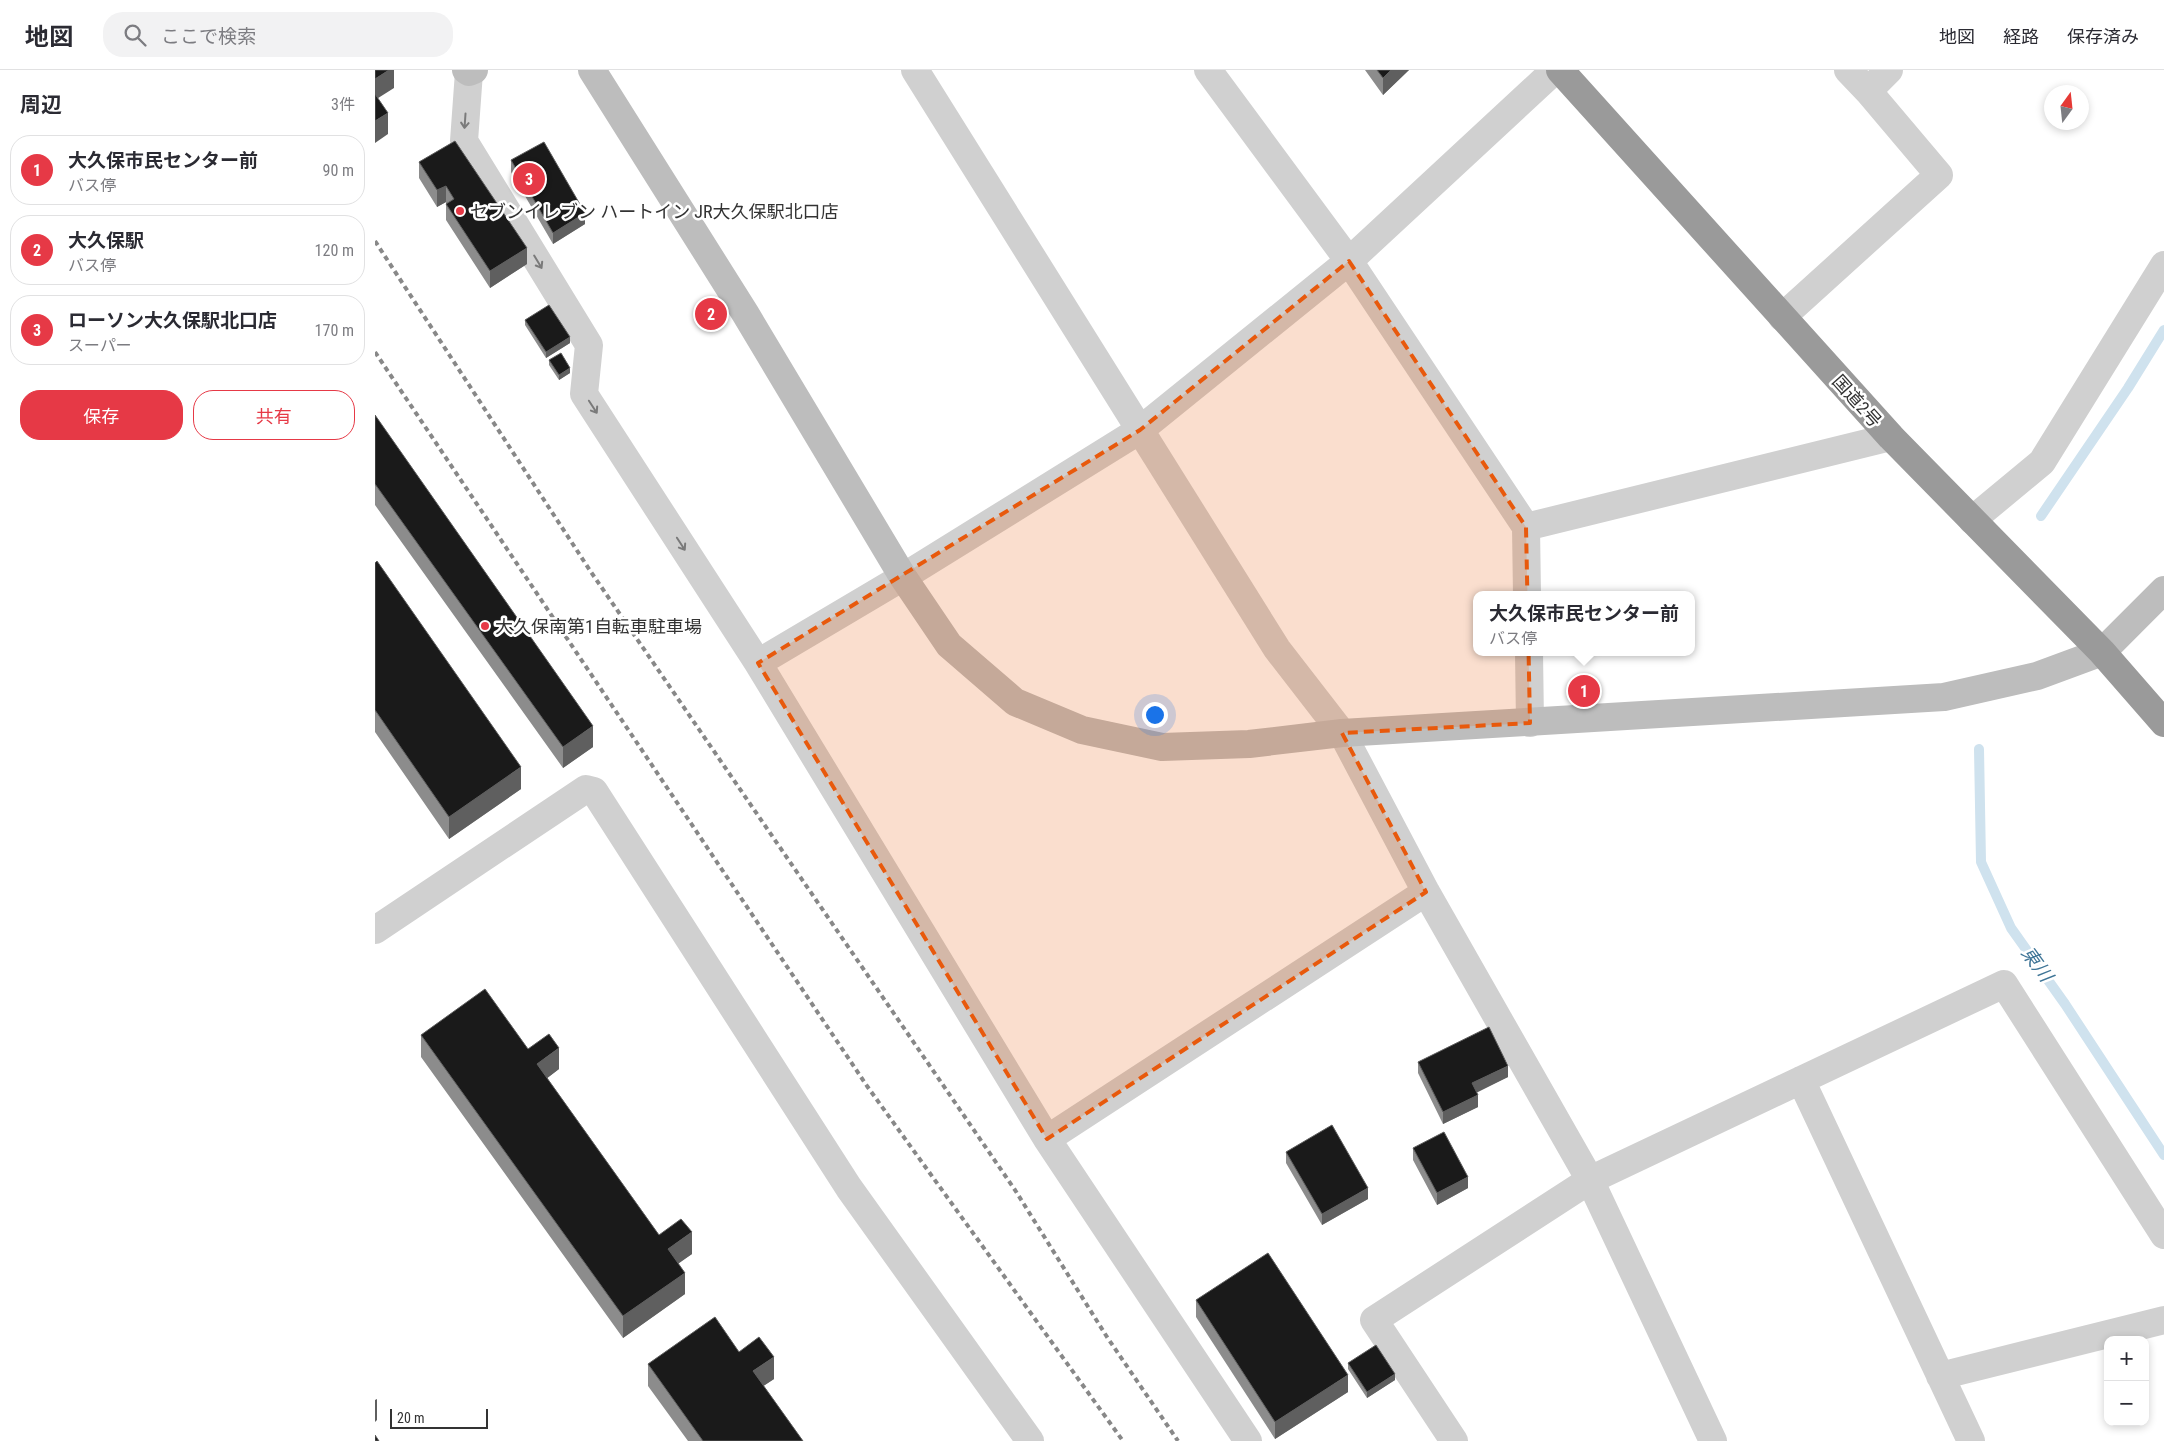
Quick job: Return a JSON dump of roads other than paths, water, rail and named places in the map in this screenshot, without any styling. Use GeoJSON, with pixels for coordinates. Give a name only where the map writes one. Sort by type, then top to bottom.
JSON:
{"type":"FeatureCollection","features":[{"type":"Feature","properties":{"kind":"highway","name":"国道2号"},"geometry":{"type":"LineString","coordinates":[[1560,70],[1891,437],[2102,652],[2164,723]]}},
{"type":"Feature","properties":{"kind":"street"},"geometry":{"type":"LineString","coordinates":[[592,70],[745,313],[903,577],[949,646],[1015,702],[1082,730],[1162,747],[1249,744],[1342,733],[1944,697],[2037,676],[2102,652],[2164,590]]}},
{"type":"Feature","properties":{"kind":"street"},"geometry":{"type":"LineString","coordinates":[[915,70],[1277,649],[1342,733],[1426,892],[1590,1180],[1713,1441]]}},
{"type":"Feature","properties":{"kind":"street"},"geometry":{"type":"LineString","coordinates":[[1208,70],[1349,260],[1526,527],[1527,591]]}},
{"type":"Feature","properties":{"kind":"street"},"geometry":{"type":"LineString","coordinates":[[758,663],[903,577],[1140,430],[1349,260],[1555,70]]}},
{"type":"Feature","properties":{"kind":"street"},"geometry":{"type":"LineString","coordinates":[[1782,317],[1939,175],[1869,91],[1848,70]]}},
{"type":"Feature","properties":{"kind":"street"},"geometry":{"type":"LineString","coordinates":[[1869,91],[1889,70]]}},
{"type":"Feature","properties":{"kind":"street"},"geometry":{"type":"LineString","coordinates":[[469,71],[464,141],[589,345],[584,394],[758,663],[1047,1138],[1248,1441]]}},
{"type":"Feature","properties":{"kind":"street"},"geometry":{"type":"LineString","coordinates":[[1972,520],[2041,462],[2164,265]]}},
{"type":"Feature","properties":{"kind":"street"},"geometry":{"type":"LineString","coordinates":[[1526,527],[1891,437]]}},
{"type":"Feature","properties":{"kind":"street"},"geometry":{"type":"LineString","coordinates":[[1529,656],[1531,723]]}},
{"type":"Feature","properties":{"kind":"street"},"geometry":{"type":"LineString","coordinates":[[375,930],[586,789],[594,791],[849,1188],[1029,1441]]}},
{"type":"Feature","properties":{"kind":"street"},"geometry":{"type":"LineString","coordinates":[[1047,1138],[1426,892]]}},
{"type":"Feature","properties":{"kind":"street"},"geometry":{"type":"LineString","coordinates":[[1454,1441],[1374,1320],[1590,1180],[2004,984],[2164,1235]]}},
{"type":"Feature","properties":{"kind":"street"},"geometry":{"type":"LineString","coordinates":[[1801,1080],[1971,1441]]}},
{"type":"Feature","properties":{"kind":"street"},"geometry":{"type":"LineString","coordinates":[[1940,1376],[2164,1320]]}},
{"type":"Feature","properties":{"kind":"waterway"},"geometry":{"type":"LineString","coordinates":[[2041,516],[2128,388],[2164,330]]}},
{"type":"Feature","properties":{"kind":"waterway","name":"東川"},"geometry":{"type":"LineString","coordinates":[[1979,749],[1981,862],[2011,928],[2065,1004],[2164,1155]]}},
{"type":"Feature","properties":{"kind":"railway"},"geometry":{"type":"LineString","coordinates":[[375,241],[591,572],[1015,1190],[1107,1337],[1178,1441]]}},
{"type":"Feature","properties":{"kind":"railway"},"geometry":{"type":"LineString","coordinates":[[375,352],[867,1086],[1123,1441]]}},
{"type":"Feature","properties":{"kind":"place","name":"ローソン大久保駅北口店"},"geometry":{"type":"Point","coordinates":[529,179]}},
{"type":"Feature","properties":{"kind":"place","name":"セブンイレブン ハートイン JR大久保駅北口店"},"geometry":{"type":"Point","coordinates":[460,211]}},
{"type":"Feature","properties":{"kind":"place","name":"大久保駅"},"geometry":{"type":"Point","coordinates":[711,314]}},
{"type":"Feature","properties":{"kind":"place","name":"大久保南第1自転車駐車場"},"geometry":{"type":"Point","coordinates":[485,626]}},
{"type":"Feature","properties":{"kind":"place","name":"大久保市民センター前"},"geometry":{"type":"Point","coordinates":[1584,691]}}]}
